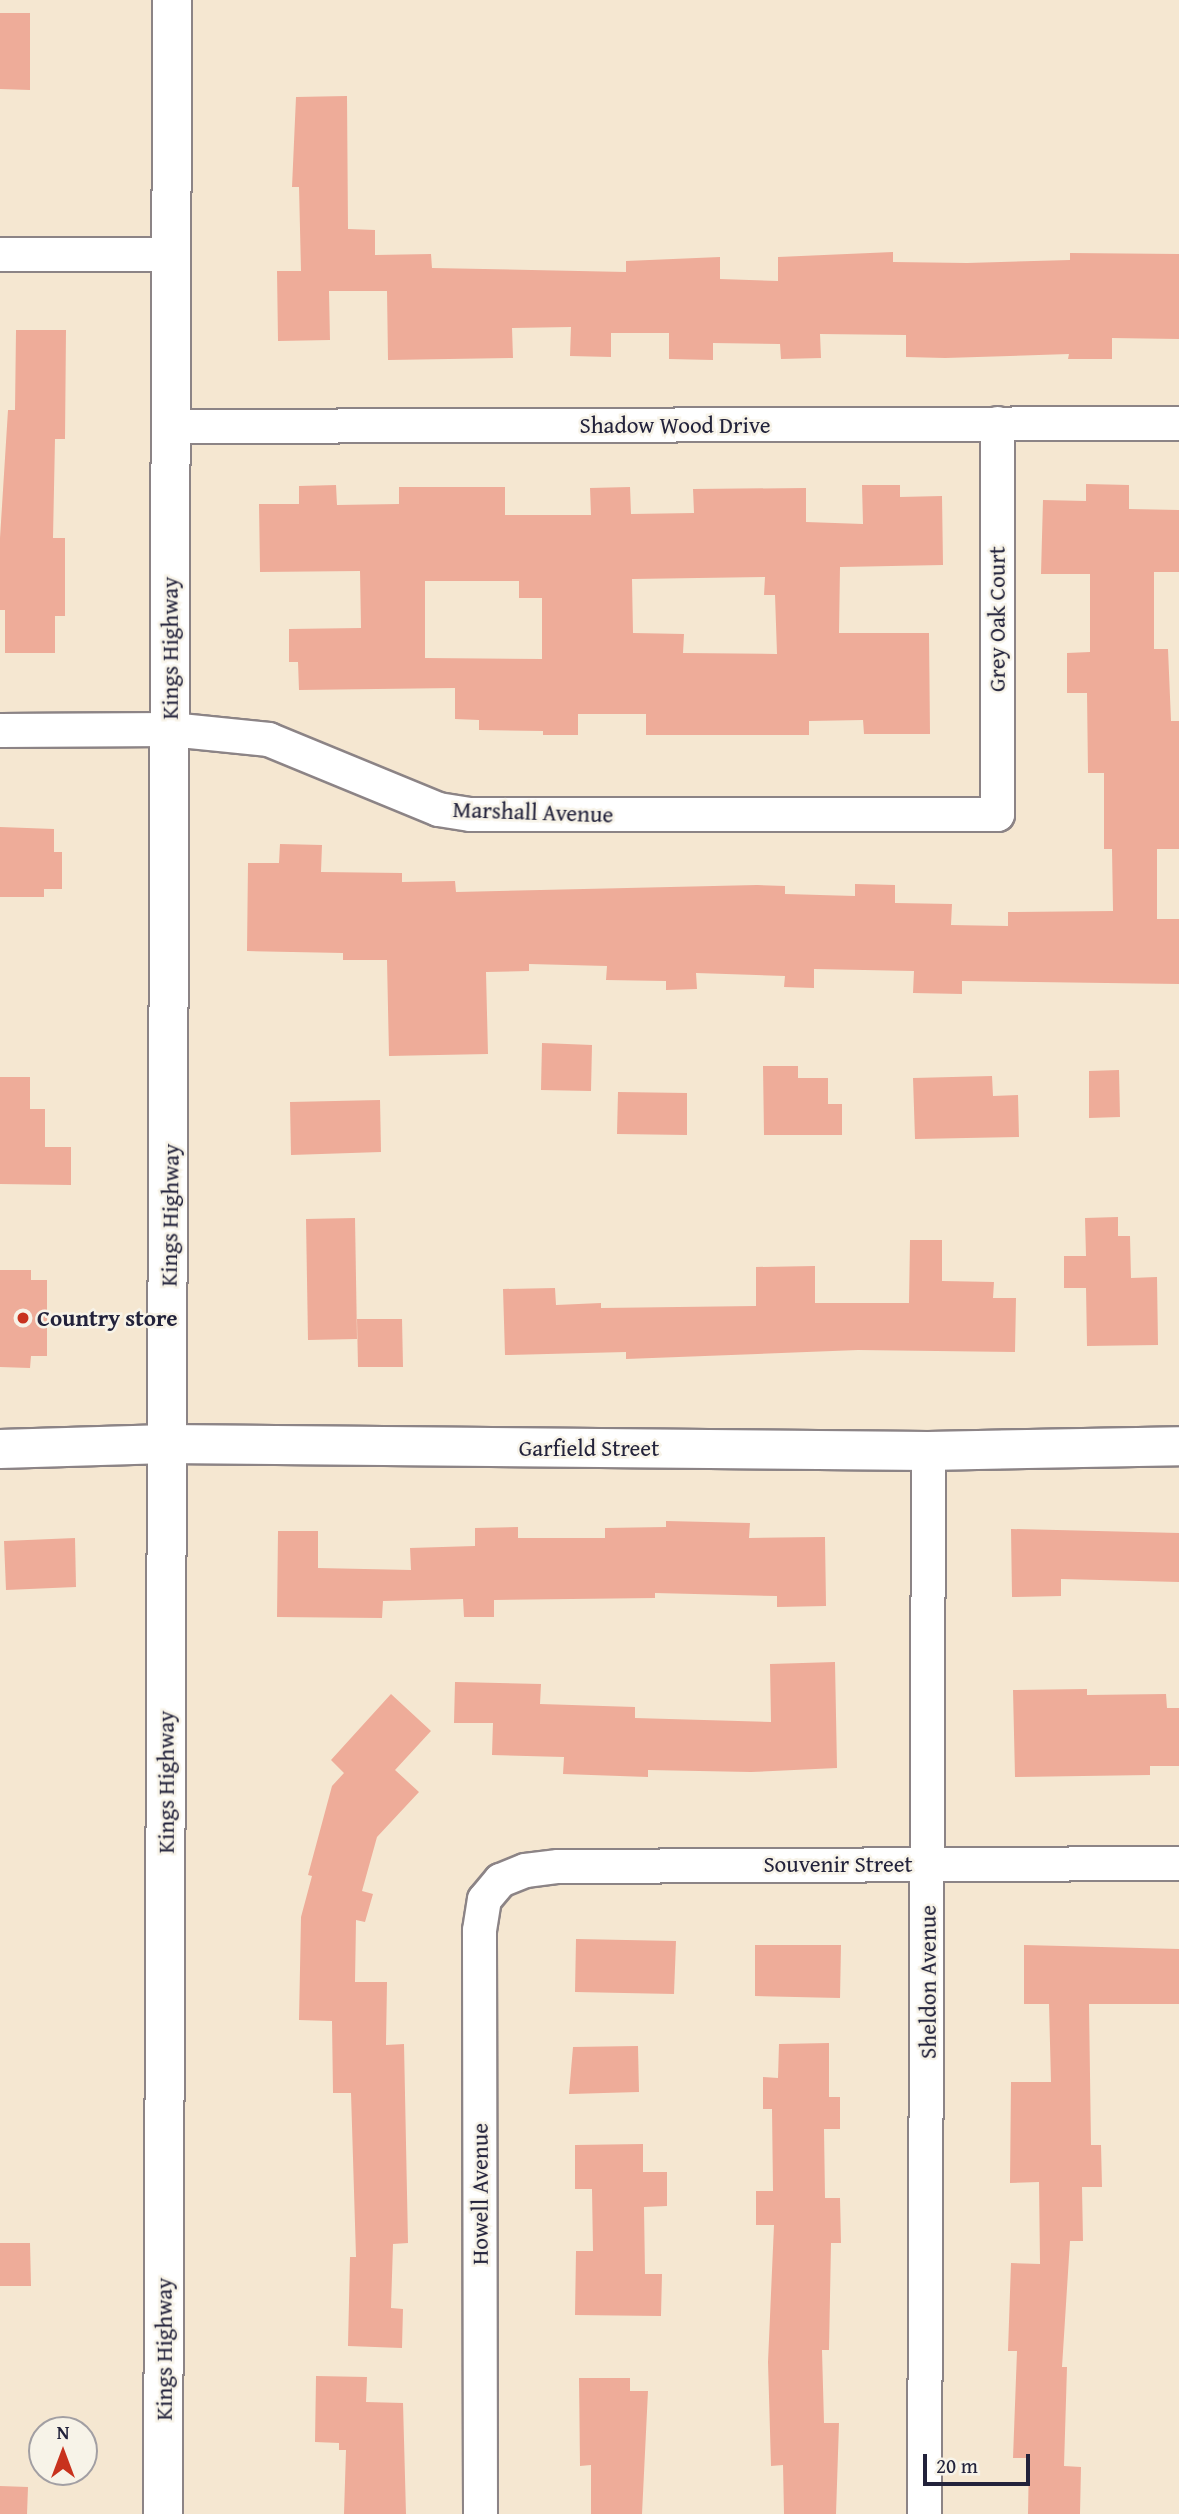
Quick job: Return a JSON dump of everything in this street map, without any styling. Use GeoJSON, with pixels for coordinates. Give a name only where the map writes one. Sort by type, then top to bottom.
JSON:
{"type":"FeatureCollection","features":[{"type":"Feature","properties":{"kind":"street","name":"Kings Highway"},"geometry":{"type":"LineString","coordinates":[[163,2514],[172,0]]}},
{"type":"Feature","properties":{"kind":"street"},"geometry":{"type":"LineString","coordinates":[[0,254],[171,254]]}},
{"type":"Feature","properties":{"kind":"street","name":"Grey Oak Court"},"geometry":{"type":"LineString","coordinates":[[997,423],[997,814]]}},
{"type":"Feature","properties":{"kind":"street","name":"Shadow Wood Drive"},"geometry":{"type":"LineString","coordinates":[[170,426],[1179,423]]}},
{"type":"Feature","properties":{"kind":"street","name":"Marshall Avenue"},"geometry":{"type":"LineString","coordinates":[[0,730],[170,729],[268,739],[438,808],[470,814],[997,814]]}},
{"type":"Feature","properties":{"kind":"street","name":"Garfield Street"},"geometry":{"type":"LineString","coordinates":[[0,1449],[167,1444],[928,1451],[1179,1446]]}},
{"type":"Feature","properties":{"kind":"street","name":"Sheldon Avenue"},"geometry":{"type":"LineString","coordinates":[[924,2514],[928,1451]]}},
{"type":"Feature","properties":{"kind":"street","name":"Souvenir Street"},"geometry":{"type":"LineString","coordinates":[[500,1880],[525,1870],[558,1866],[1179,1863]]}},
{"type":"Feature","properties":{"kind":"street","name":"Howell Avenue"},"geometry":{"type":"LineString","coordinates":[[481,2514],[479,1930],[484,1899],[500,1880]]}},
{"type":"Feature","properties":{"kind":"building"},"geometry":{"type":"Polygon","coordinates":[[[0,13],[30,13],[30,90],[0,89],[0,13]]]}},
{"type":"Feature","properties":{"kind":"building"},"geometry":{"type":"Polygon","coordinates":[[[347,96],[348,229],[375,230],[375,255],[431,254],[432,268],[626,272],[626,261],[720,257],[720,279],[778,281],[778,257],[893,252],[893,262],[967,263],[1070,260],[1070,253],[1179,254],[1179,339],[1112,338],[1112,359],[1068,359],[1069,354],[945,358],[906,357],[906,335],[820,334],[821,358],[781,359],[780,344],[713,343],[713,360],[669,359],[669,333],[611,333],[611,357],[570,356],[571,327],[512,328],[513,358],[388,360],[387,291],[329,291],[330,340],[278,341],[277,271],[301,271],[299,187],[292,187],[296,97],[347,96]]]}},
{"type":"Feature","properties":{"kind":"building"},"geometry":{"type":"Polygon","coordinates":[[[16,330],[66,330],[65,439],[55,439],[53,538],[65,538],[65,616],[55,616],[55,653],[5,653],[5,610],[0,610],[0,538],[8,410],[15,410],[16,330]]]}},
{"type":"Feature","properties":{"kind":"building"},"geometry":{"type":"Polygon","coordinates":[[[1086,484],[1129,485],[1129,509],[1179,510],[1179,572],[1154,572],[1154,649],[1168,649],[1171,721],[1179,721],[1179,849],[1157,849],[1157,919],[1179,919],[1179,984],[962,981],[962,994],[913,993],[914,971],[814,969],[814,988],[784,987],[785,976],[696,973],[697,989],[666,990],[666,981],[606,980],[607,966],[529,964],[529,971],[486,972],[488,1054],[389,1056],[387,960],[343,960],[343,953],[247,951],[248,863],[279,863],[280,844],[322,845],[321,872],[402,873],[402,882],[455,881],[456,892],[757,885],[785,886],[785,894],[855,896],[855,884],[895,885],[895,903],[952,904],[951,925],[1008,926],[1008,912],[1113,911],[1112,849],[1104,849],[1104,773],[1088,773],[1087,693],[1067,693],[1067,653],[1090,652],[1090,574],[1041,574],[1043,500],[1086,501],[1086,484]]]}},
{"type":"Feature","properties":{"kind":"building"},"geometry":{"type":"Polygon","coordinates":[[[336,485],[337,505],[399,504],[399,487],[505,487],[505,515],[591,515],[590,488],[630,487],[631,514],[694,513],[693,489],[806,488],[806,522],[863,524],[862,485],[900,485],[900,497],[942,496],[943,565],[840,567],[839,633],[929,633],[930,734],[864,734],[863,720],[809,721],[809,735],[646,735],[646,714],[578,714],[578,735],[543,735],[543,731],[479,730],[479,720],[455,719],[455,688],[299,690],[298,662],[289,662],[289,629],[361,628],[360,571],[260,572],[259,504],[299,504],[299,486],[336,485]],[[765,577],[632,579],[633,633],[684,634],[683,653],[777,654],[775,595],[764,595],[765,577]],[[425,581],[425,658],[542,659],[542,598],[519,598],[519,581],[425,581]]]}},
{"type":"Feature","properties":{"kind":"building"},"geometry":{"type":"Polygon","coordinates":[[[0,827],[54,829],[54,852],[62,852],[62,889],[44,889],[44,897],[0,897],[0,827]]]}},
{"type":"Feature","properties":{"kind":"building"},"geometry":{"type":"Polygon","coordinates":[[[542,1043],[592,1045],[591,1091],[541,1090],[542,1043]]]}},
{"type":"Feature","properties":{"kind":"building"},"geometry":{"type":"Polygon","coordinates":[[[763,1066],[798,1066],[798,1078],[828,1078],[828,1104],[842,1104],[842,1135],[764,1135],[763,1066]]]}},
{"type":"Feature","properties":{"kind":"building"},"geometry":{"type":"Polygon","coordinates":[[[1119,1070],[1120,1117],[1089,1118],[1089,1071],[1119,1070]]]}},
{"type":"Feature","properties":{"kind":"building"},"geometry":{"type":"Polygon","coordinates":[[[992,1076],[993,1096],[1018,1095],[1019,1137],[915,1139],[913,1078],[992,1076]]]}},
{"type":"Feature","properties":{"kind":"building"},"geometry":{"type":"Polygon","coordinates":[[[0,1077],[30,1077],[30,1109],[45,1109],[45,1147],[71,1147],[71,1185],[0,1184],[0,1077]]]}},
{"type":"Feature","properties":{"kind":"building"},"geometry":{"type":"Polygon","coordinates":[[[618,1092],[687,1093],[687,1135],[617,1134],[618,1092]]]}},
{"type":"Feature","properties":{"kind":"building"},"geometry":{"type":"Polygon","coordinates":[[[380,1100],[381,1152],[291,1155],[290,1102],[380,1100]]]}},
{"type":"Feature","properties":{"kind":"building"},"geometry":{"type":"Polygon","coordinates":[[[1118,1217],[1118,1236],[1130,1236],[1131,1278],[1157,1277],[1158,1345],[1087,1346],[1086,1288],[1064,1288],[1064,1256],[1086,1256],[1085,1218],[1118,1217]]]}},
{"type":"Feature","properties":{"kind":"building"},"geometry":{"type":"Polygon","coordinates":[[[355,1218],[357,1339],[308,1340],[306,1219],[355,1218]]]}},
{"type":"Feature","properties":{"kind":"building"},"geometry":{"type":"Polygon","coordinates":[[[910,1240],[942,1240],[942,1281],[994,1282],[993,1298],[1016,1298],[1015,1352],[858,1350],[626,1359],[626,1352],[505,1355],[503,1289],[555,1288],[556,1305],[601,1303],[601,1308],[756,1306],[756,1267],[815,1266],[815,1303],[909,1303],[910,1240]]]}},
{"type":"Feature","properties":{"kind":"building","name":"Country store"},"geometry":{"type":"Polygon","coordinates":[[[0,1270],[31,1270],[31,1280],[47,1280],[47,1356],[31,1356],[30,1368],[0,1367],[0,1270]]]}},
{"type":"Feature","properties":{"kind":"building"},"geometry":{"type":"Polygon","coordinates":[[[357,1319],[402,1319],[403,1367],[358,1367],[357,1319]]]}},
{"type":"Feature","properties":{"kind":"building"},"geometry":{"type":"Polygon","coordinates":[[[666,1521],[750,1523],[749,1538],[825,1537],[826,1606],[777,1607],[777,1596],[655,1593],[655,1598],[494,1600],[494,1617],[464,1617],[463,1599],[383,1601],[382,1618],[277,1617],[278,1531],[318,1531],[318,1568],[411,1570],[410,1548],[475,1546],[475,1528],[518,1527],[518,1538],[605,1538],[605,1528],[666,1527],[666,1521]]]}},
{"type":"Feature","properties":{"kind":"building"},"geometry":{"type":"Polygon","coordinates":[[[1011,1529],[1179,1533],[1179,1582],[1061,1579],[1061,1596],[1012,1597],[1011,1529]]]}},
{"type":"Feature","properties":{"kind":"building"},"geometry":{"type":"Polygon","coordinates":[[[75,1538],[76,1587],[6,1590],[4,1541],[75,1538]]]}},
{"type":"Feature","properties":{"kind":"building"},"geometry":{"type":"Polygon","coordinates":[[[835,1662],[837,1768],[751,1772],[648,1770],[648,1777],[563,1774],[564,1757],[492,1755],[493,1723],[454,1723],[455,1682],[541,1684],[540,1704],[635,1707],[635,1718],[771,1722],[770,1664],[835,1662]]]}},
{"type":"Feature","properties":{"kind":"building"},"geometry":{"type":"Polygon","coordinates":[[[1087,1689],[1087,1695],[1166,1694],[1167,1708],[1179,1708],[1179,1766],[1150,1766],[1150,1775],[1015,1777],[1013,1690],[1087,1689]]]}},
{"type":"Feature","properties":{"kind":"building"},"geometry":{"type":"Polygon","coordinates":[[[391,1694],[431,1731],[395,1770],[419,1792],[377,1837],[362,1891],[373,1894],[365,1922],[356,1920],[355,1982],[387,1982],[386,2045],[404,2044],[408,2243],[393,2244],[391,2308],[403,2309],[402,2348],[348,2346],[350,2257],[356,2257],[351,2093],[333,2093],[332,2021],[299,2020],[301,1917],[312,1876],[308,1875],[332,1786],[344,1773],[331,1760],[391,1694]]]}},
{"type":"Feature","properties":{"kind":"building"},"geometry":{"type":"Polygon","coordinates":[[[576,1939],[676,1941],[674,1994],[575,1992],[576,1939]]]}},
{"type":"Feature","properties":{"kind":"building"},"geometry":{"type":"Polygon","coordinates":[[[755,1945],[841,1945],[840,1998],[755,1996],[755,1945]]]}},
{"type":"Feature","properties":{"kind":"building"},"geometry":{"type":"Polygon","coordinates":[[[1024,1945],[1179,1949],[1179,2004],[1089,2004],[1091,2145],[1101,2145],[1102,2187],[1082,2187],[1083,2241],[1070,2241],[1062,2367],[1067,2367],[1064,2466],[1081,2467],[1080,2514],[1028,2514],[1029,2458],[1013,2458],[1017,2351],[1008,2351],[1011,2263],[1040,2264],[1039,2182],[1010,2183],[1011,2082],[1051,2082],[1049,2004],[1024,2004],[1024,1945]]]}},
{"type":"Feature","properties":{"kind":"building"},"geometry":{"type":"Polygon","coordinates":[[[829,2043],[829,2097],[840,2097],[840,2129],[824,2129],[825,2198],[840,2198],[841,2243],[831,2243],[829,2350],[822,2350],[824,2423],[839,2423],[836,2514],[784,2514],[783,2465],[771,2466],[768,2362],[774,2225],[756,2225],[756,2191],[773,2191],[772,2109],[763,2109],[763,2077],[778,2078],[779,2044],[829,2043]]]}},
{"type":"Feature","properties":{"kind":"building"},"geometry":{"type":"Polygon","coordinates":[[[638,2046],[639,2092],[569,2094],[573,2047],[638,2046]]]}},
{"type":"Feature","properties":{"kind":"building"},"geometry":{"type":"Polygon","coordinates":[[[643,2144],[643,2172],[667,2172],[667,2206],[644,2207],[645,2274],[662,2274],[661,2316],[575,2315],[576,2251],[593,2251],[592,2189],[575,2189],[575,2145],[643,2144]]]}},
{"type":"Feature","properties":{"kind":"building"},"geometry":{"type":"Polygon","coordinates":[[[0,2243],[30,2243],[31,2286],[0,2286],[0,2243]]]}},
{"type":"Feature","properties":{"kind":"building"},"geometry":{"type":"Polygon","coordinates":[[[316,2376],[367,2377],[366,2402],[403,2403],[406,2514],[344,2514],[346,2450],[339,2450],[339,2443],[315,2442],[316,2376]]]}},
{"type":"Feature","properties":{"kind":"building"},"geometry":{"type":"Polygon","coordinates":[[[579,2378],[630,2378],[630,2391],[648,2391],[642,2514],[591,2514],[591,2465],[580,2466],[579,2378]]]}},
{"type":"Feature","properties":{"kind":"building"},"geometry":{"type":"Polygon","coordinates":[[[0,2486],[28,2487],[27,2514],[0,2514],[0,2486]]]}},
{"type":"Feature","properties":{"kind":"place","name":"Country store"},"geometry":{"type":"Point","coordinates":[23,1318]}}]}
